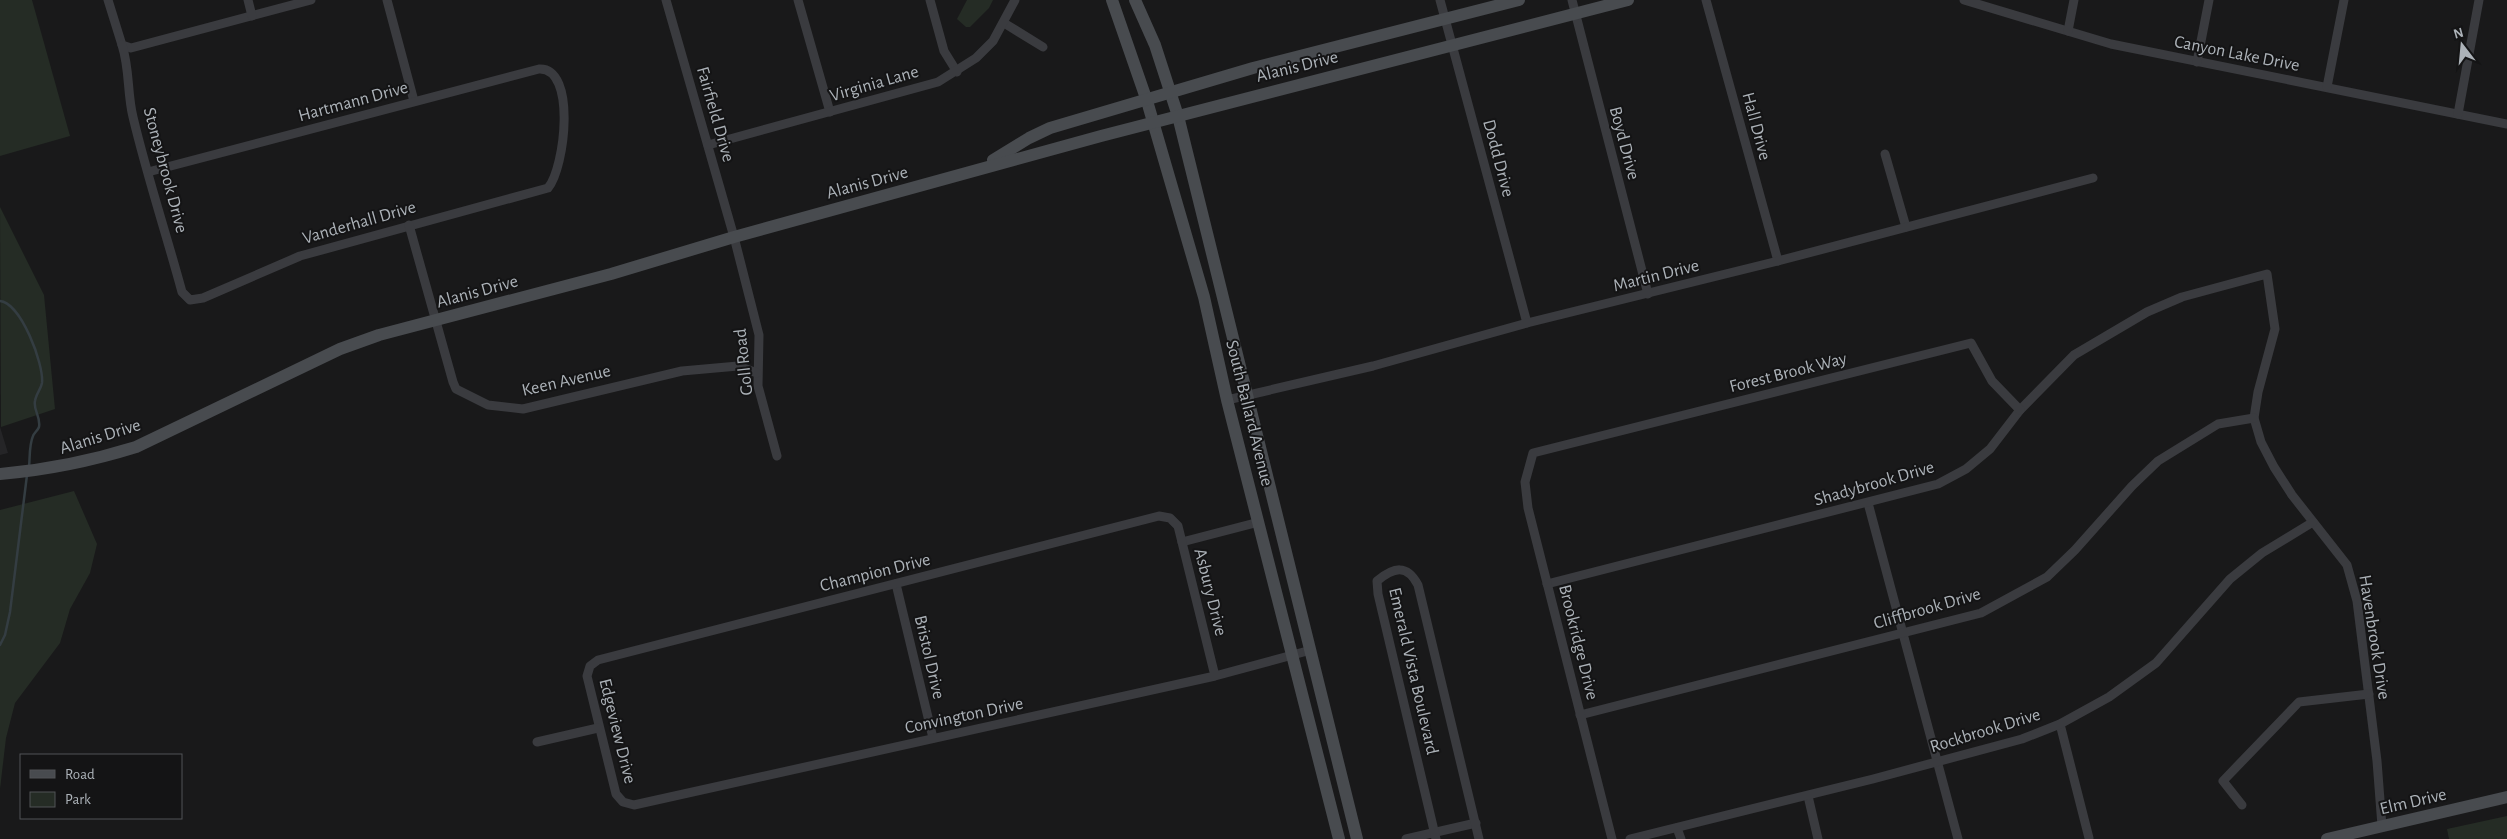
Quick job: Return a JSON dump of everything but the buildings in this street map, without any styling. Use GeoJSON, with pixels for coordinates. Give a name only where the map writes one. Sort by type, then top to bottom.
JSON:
{"type":"FeatureCollection","features":[{"type":"Feature","properties":{"kind":"main road","name":"South Ballard Avenue"},"geometry":{"type":"LineString","coordinates":[[1112,0],[1147,101],[1204,296],[1227,400],[1339,839]]}},
{"type":"Feature","properties":{"kind":"main road","name":"South Ballard Avenue"},"geometry":{"type":"LineString","coordinates":[[1135,0],[1155,45],[1178,116],[1357,839]]}},
{"type":"Feature","properties":{"kind":"main road","name":"Alanis Drive"},"geometry":{"type":"LineString","coordinates":[[976,170],[1029,138],[1050,128],[1147,101],[1171,92],[1519,0]]}},
{"type":"Feature","properties":{"kind":"main road","name":"Alanis Drive"},"geometry":{"type":"LineString","coordinates":[[0,474],[54,468],[101,458],[136,447],[340,348],[379,335],[611,274],[734,237],[1153,122],[1628,0]]}},
{"type":"Feature","properties":{"kind":"main road","name":"Elm Drive"},"geometry":{"type":"LineString","coordinates":[[2327,839],[2507,797]]}},
{"type":"Feature","properties":{"kind":"street","name":"Stoneybrook Drive"},"geometry":{"type":"LineString","coordinates":[[108,0],[128,71],[132,115],[182,292],[190,300]]}},
{"type":"Feature","properties":{"kind":"street"},"geometry":{"type":"LineString","coordinates":[[248,0],[252,16]]}},
{"type":"Feature","properties":{"kind":"street"},"geometry":{"type":"LineString","coordinates":[[120,42],[131,48],[311,0]]}},
{"type":"Feature","properties":{"kind":"street"},"geometry":{"type":"LineString","coordinates":[[388,0],[414,101]]}},
{"type":"Feature","properties":{"kind":"street","name":"Fairfield Drive"},"geometry":{"type":"LineString","coordinates":[[666,0],[734,237]]}},
{"type":"Feature","properties":{"kind":"street"},"geometry":{"type":"LineString","coordinates":[[798,0],[830,112]]}},
{"type":"Feature","properties":{"kind":"street"},"geometry":{"type":"LineString","coordinates":[[930,0],[944,51],[957,72]]}},
{"type":"Feature","properties":{"kind":"street","name":"Virginia Lane"},"geometry":{"type":"LineString","coordinates":[[708,146],[938,82],[957,72],[993,41],[1015,0]]}},
{"type":"Feature","properties":{"kind":"street","name":"Dodd Drive"},"geometry":{"type":"LineString","coordinates":[[1440,0],[1527,324]]}},
{"type":"Feature","properties":{"kind":"street","name":"Boyd Drive"},"geometry":{"type":"LineString","coordinates":[[1572,0],[1648,294]]}},
{"type":"Feature","properties":{"kind":"street","name":"Hall Drive"},"geometry":{"type":"LineString","coordinates":[[1706,0],[1778,261]]}},
{"type":"Feature","properties":{"kind":"street","name":"Canyon Lake Drive"},"geometry":{"type":"LineString","coordinates":[[1964,0],[2111,44],[2507,124]]}},
{"type":"Feature","properties":{"kind":"street"},"geometry":{"type":"LineString","coordinates":[[2068,31],[2074,0]]}},
{"type":"Feature","properties":{"kind":"street"},"geometry":{"type":"LineString","coordinates":[[2198,62],[2209,0]]}},
{"type":"Feature","properties":{"kind":"street"},"geometry":{"type":"LineString","coordinates":[[2327,87],[2344,0]]}},
{"type":"Feature","properties":{"kind":"street"},"geometry":{"type":"LineString","coordinates":[[2458,114],[2480,0]]}},
{"type":"Feature","properties":{"kind":"street"},"geometry":{"type":"LineString","coordinates":[[1004,23],[1043,47]]}},
{"type":"Feature","properties":{"kind":"street","name":"Hartmann Drive"},"geometry":{"type":"LineString","coordinates":[[148,172],[414,101],[539,69],[548,69],[553,73],[558,85],[564,109],[564,139],[551,184],[542,190]]}},
{"type":"Feature","properties":{"kind":"street"},"geometry":{"type":"LineString","coordinates":[[1885,154],[1906,227]]}},
{"type":"Feature","properties":{"kind":"street","name":"Martin Drive"},"geometry":{"type":"LineString","coordinates":[[1227,400],[1373,366],[1527,324],[1778,261],[2092,178]]}},
{"type":"Feature","properties":{"kind":"street","name":"Vanderhall Drive"},"geometry":{"type":"LineString","coordinates":[[190,300],[203,298],[300,256],[542,190]]}},
{"type":"Feature","properties":{"kind":"street","name":"Keen Avenue"},"geometry":{"type":"LineString","coordinates":[[409,225],[456,389],[488,405],[523,409],[682,371],[738,366],[757,373]]}},
{"type":"Feature","properties":{"kind":"street","name":"Goll Road"},"geometry":{"type":"LineString","coordinates":[[734,237],[760,335],[757,373],[758,386],[777,456]]}},
{"type":"Feature","properties":{"kind":"street","name":"Shadybrook Drive"},"geometry":{"type":"LineString","coordinates":[[1547,584],[1938,484],[1966,469],[1990,449],[2020,410],[2074,355],[2147,312],[2182,297],[2267,274]]}},
{"type":"Feature","properties":{"kind":"street","name":"Havenbrook Drive"},"geometry":{"type":"LineString","coordinates":[[2267,274],[2275,329],[2254,418],[2261,442],[2274,467],[2313,522],[2347,565],[2357,601],[2377,761],[2382,826]]}},
{"type":"Feature","properties":{"kind":"street","name":"Forest Brook Way"},"geometry":{"type":"LineString","coordinates":[[1533,453],[1971,343],[1992,381],[2020,410]]}},
{"type":"Feature","properties":{"kind":"street","name":"Cliffbrook Drive"},"geometry":{"type":"LineString","coordinates":[[1580,715],[1981,613],[2047,577],[2158,461],[2218,424],[2254,418]]}},
{"type":"Feature","properties":{"kind":"street","name":"Brookridge Drive"},"geometry":{"type":"LineString","coordinates":[[1533,453],[1525,482],[1528,508],[1612,839]]}},
{"type":"Feature","properties":{"kind":"street"},"geometry":{"type":"LineString","coordinates":[[1868,503],[1901,633],[1958,839]]}},
{"type":"Feature","properties":{"kind":"street","name":"Champion Drive"},"geometry":{"type":"LineString","coordinates":[[590,666],[598,660],[1159,516],[1170,518]]}},
{"type":"Feature","properties":{"kind":"street","name":"Asbury Drive"},"geometry":{"type":"LineString","coordinates":[[1170,518],[1178,526],[1215,676]]}},
{"type":"Feature","properties":{"kind":"street"},"geometry":{"type":"LineString","coordinates":[[1182,542],[1259,522]]}},
{"type":"Feature","properties":{"kind":"street","name":"Rockbrook Drive"},"geometry":{"type":"LineString","coordinates":[[1630,839],[1808,796],[1937,762],[2022,739],[2060,724],[2109,697],[2156,663],[2230,579],[2262,553],[2313,522]]}},
{"type":"Feature","properties":{"kind":"street","name":"Emerald Vista Boulevard"},"geometry":{"type":"LineString","coordinates":[[1436,835],[1378,594],[1377,581],[1388,572],[1400,569],[1412,574],[1418,585],[1480,839]]}},
{"type":"Feature","properties":{"kind":"street","name":"Bristol Drive"},"geometry":{"type":"LineString","coordinates":[[896,584],[933,738]]}},
{"type":"Feature","properties":{"kind":"street","name":"Convington Drive"},"geometry":{"type":"LineString","coordinates":[[623,802],[634,804],[1215,676],[1311,650]]}},
{"type":"Feature","properties":{"kind":"street","name":"Edgeview Drive"},"geometry":{"type":"LineString","coordinates":[[590,666],[587,676],[598,728],[616,794],[623,802]]}},
{"type":"Feature","properties":{"kind":"street"},"geometry":{"type":"LineString","coordinates":[[2242,805],[2223,781],[2300,702],[2369,694]]}},
{"type":"Feature","properties":{"kind":"street"},"geometry":{"type":"LineString","coordinates":[[2060,724],[2089,838]]}},
{"type":"Feature","properties":{"kind":"street"},"geometry":{"type":"LineString","coordinates":[[537,742],[598,728]]}},
{"type":"Feature","properties":{"kind":"street"},"geometry":{"type":"LineString","coordinates":[[1808,796],[1818,839]]}},
{"type":"Feature","properties":{"kind":"street"},"geometry":{"type":"LineString","coordinates":[[1406,839],[1436,835],[1476,823]]}},
{"type":"Feature","properties":{"kind":"street"},"geometry":{"type":"LineString","coordinates":[[1677,828],[1680,839]]}},
{"type":"Feature","properties":{"kind":"shaded area"},"geometry":{"type":"Polygon","coordinates":[[[0,427],[8,453],[0,455],[0,427]]]}},
{"type":"Feature","properties":{"kind":"green space"},"geometry":{"type":"Polygon","coordinates":[[[0,0],[32,0],[70,136],[0,156],[0,0]]]}},
{"type":"Feature","properties":{"kind":"green space"},"geometry":{"type":"Polygon","coordinates":[[[967,0],[993,0],[989,8],[970,27],[966,27],[957,19],[967,0]]]}},
{"type":"Feature","properties":{"kind":"green space"},"geometry":{"type":"Polygon","coordinates":[[[0,207],[44,295],[55,409],[1,427],[0,207]]]}},
{"type":"Feature","properties":{"kind":"green space"},"geometry":{"type":"Polygon","coordinates":[[[74,491],[97,544],[90,573],[70,609],[60,643],[15,703],[6,738],[0,789],[0,510],[74,491]]]}},
{"type":"Feature","properties":{"kind":"green space"},"geometry":{"type":"Polygon","coordinates":[[[2507,816],[2507,839],[2449,839],[2447,829],[2507,816]]]}},
{"type":"Feature","properties":{"kind":"waterway"},"geometry":{"type":"LineString","coordinates":[[0,301],[8,304],[23,323],[35,349],[42,374],[42,383],[35,404],[39,427],[30,447],[29,467]]}},
{"type":"Feature","properties":{"kind":"waterway"},"geometry":{"type":"LineString","coordinates":[[0,645],[5,635],[10,612],[27,475]]}}]}
